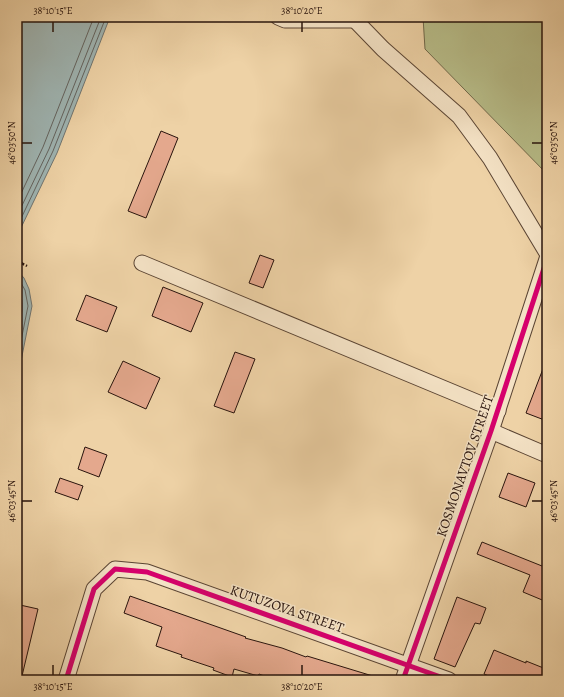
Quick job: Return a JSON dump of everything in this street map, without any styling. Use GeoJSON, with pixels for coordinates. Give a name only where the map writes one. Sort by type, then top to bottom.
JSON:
{"type":"FeatureCollection","features":[{"type":"Feature","properties":{"kind":"street"},"geometry":{"type":"LineString","coordinates":[[278,17],[285,20],[353,18],[383,49],[458,116],[490,158],[547,253]]}},
{"type":"Feature","properties":{"kind":"street","name":"KOSMONAVTOV STREET"},"geometry":{"type":"LineString","coordinates":[[403,680],[498,411],[547,259]]}},
{"type":"Feature","properties":{"kind":"street"},"geometry":{"type":"LineString","coordinates":[[142,263],[498,411]]}},
{"type":"Feature","properties":{"kind":"street"},"geometry":{"type":"LineString","coordinates":[[491,431],[547,455]]}},
{"type":"Feature","properties":{"kind":"street","name":"KUTUZOVA STREET"},"geometry":{"type":"LineString","coordinates":[[66,680],[94,589],[115,569],[147,572],[408,664],[449,680]]}},
{"type":"Feature","properties":{"kind":"path"},"geometry":{"type":"LineString","coordinates":[[17,261],[27,266]]}},
{"type":"Feature","properties":{"kind":"green space"},"geometry":{"type":"Polygon","coordinates":[[[423,17],[547,17],[547,174],[425,49],[423,17]]]}},
{"type":"Feature","properties":{"kind":"water"},"geometry":{"type":"Polygon","coordinates":[[[17,17],[110,17],[57,153],[17,236],[17,17]]]}},
{"type":"Feature","properties":{"kind":"water"},"geometry":{"type":"Polygon","coordinates":[[[17,270],[24,278],[29,289],[32,306],[17,381],[17,270]]]}},
{"type":"Feature","properties":{"kind":"building"},"geometry":{"type":"Polygon","coordinates":[[[161,131],[178,138],[146,218],[128,211],[161,131]]]}},
{"type":"Feature","properties":{"kind":"building"},"geometry":{"type":"Polygon","coordinates":[[[260,255],[274,260],[263,288],[249,283],[260,255]]]}},
{"type":"Feature","properties":{"kind":"building"},"geometry":{"type":"Polygon","coordinates":[[[163,287],[203,303],[191,332],[152,316],[163,287]]]}},
{"type":"Feature","properties":{"kind":"building"},"geometry":{"type":"Polygon","coordinates":[[[86,295],[117,307],[107,332],[76,320],[86,295]]]}},
{"type":"Feature","properties":{"kind":"building"},"geometry":{"type":"Polygon","coordinates":[[[235,352],[255,359],[234,413],[214,406],[235,352]]]}},
{"type":"Feature","properties":{"kind":"building"},"geometry":{"type":"Polygon","coordinates":[[[123,361],[160,378],[146,409],[108,392],[123,361]]]}},
{"type":"Feature","properties":{"kind":"building"},"geometry":{"type":"Polygon","coordinates":[[[547,361],[547,421],[526,413],[547,361]]]}},
{"type":"Feature","properties":{"kind":"building"},"geometry":{"type":"Polygon","coordinates":[[[85,447],[107,455],[99,477],[78,469],[85,447]]]}},
{"type":"Feature","properties":{"kind":"building"},"geometry":{"type":"Polygon","coordinates":[[[508,473],[535,483],[526,507],[499,497],[508,473]]]}},
{"type":"Feature","properties":{"kind":"building"},"geometry":{"type":"Polygon","coordinates":[[[60,478],[83,486],[78,500],[55,492],[60,478]]]}},
{"type":"Feature","properties":{"kind":"building"},"geometry":{"type":"Polygon","coordinates":[[[482,542],[547,568],[547,602],[523,592],[530,575],[477,554],[482,542]]]}},
{"type":"Feature","properties":{"kind":"building"},"geometry":{"type":"Polygon","coordinates":[[[130,596],[246,637],[245,638],[376,677],[375,680],[328,680],[318,677],[317,680],[275,680],[259,674],[258,676],[234,669],[232,677],[213,670],[214,668],[181,657],[182,655],[156,646],[162,627],[124,613],[130,596]]]}},
{"type":"Feature","properties":{"kind":"building"},"geometry":{"type":"Polygon","coordinates":[[[457,597],[486,608],[480,624],[475,623],[455,667],[434,659],[457,597]]]}},
{"type":"Feature","properties":{"kind":"building"},"geometry":{"type":"Polygon","coordinates":[[[20,605],[38,609],[22,676],[17,675],[17,617],[20,605]]]}},
{"type":"Feature","properties":{"kind":"building"},"geometry":{"type":"Polygon","coordinates":[[[494,650],[526,663],[526,661],[546,669],[541,680],[498,680],[484,674],[494,650]]]}},
{"type":"Feature","properties":{"kind":"cycle path"},"geometry":{"type":"LineString","coordinates":[[403,680],[491,431],[547,259]]}},
{"type":"Feature","properties":{"kind":"cycle path"},"geometry":{"type":"LineString","coordinates":[[66,680],[94,589],[115,569],[147,572],[449,680]]}}]}
